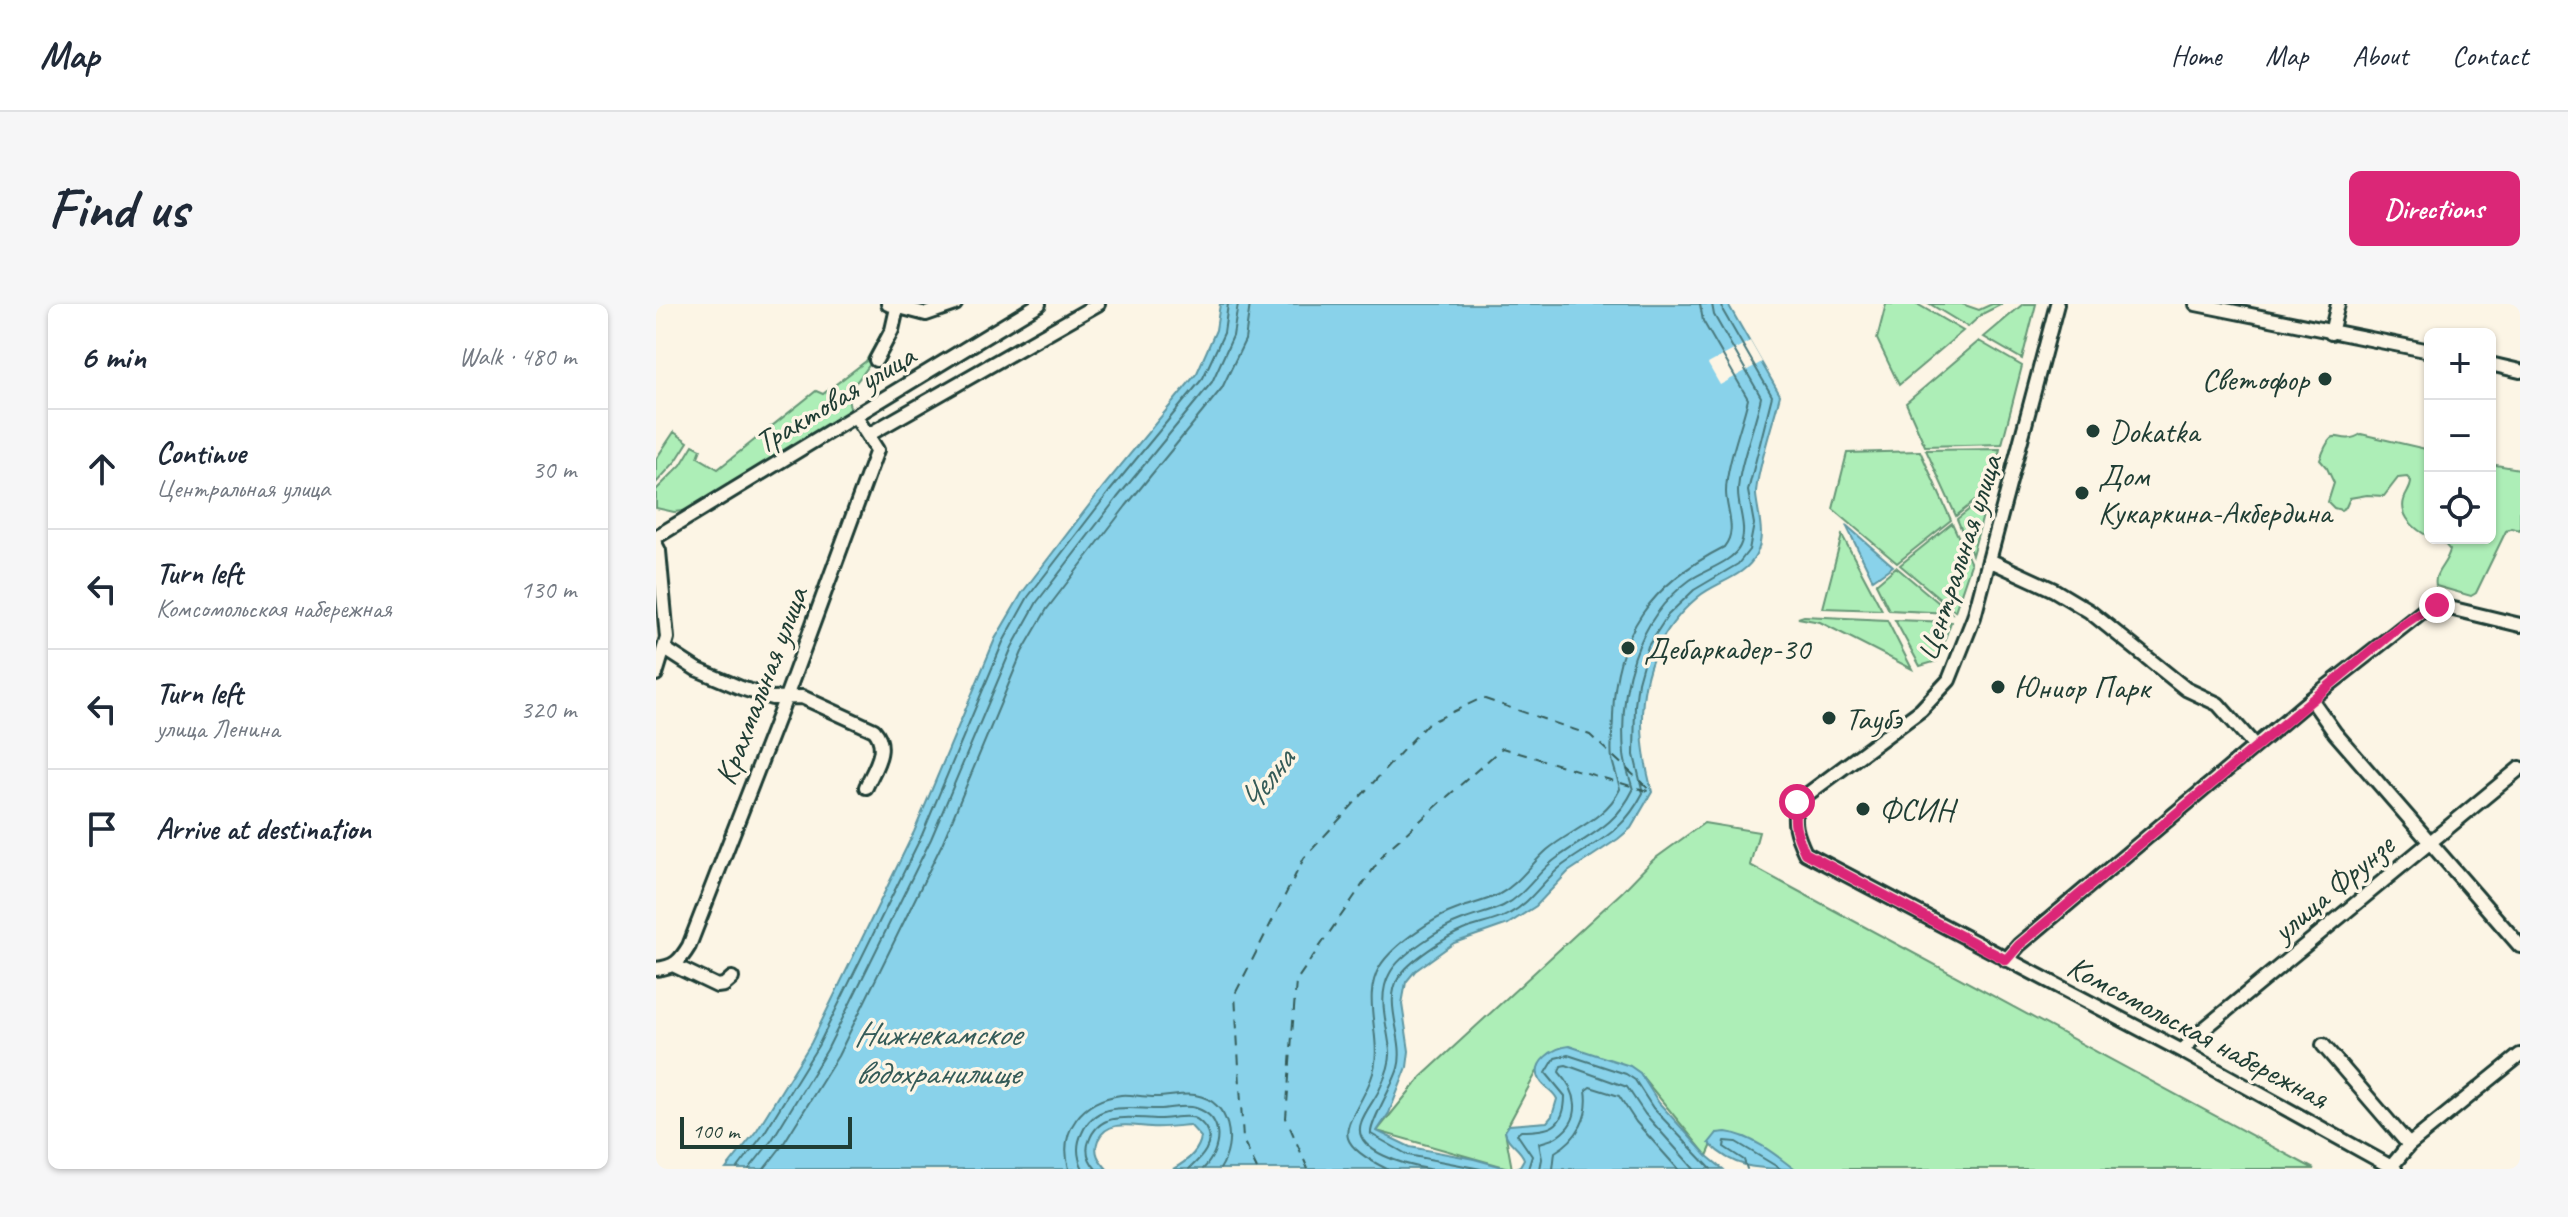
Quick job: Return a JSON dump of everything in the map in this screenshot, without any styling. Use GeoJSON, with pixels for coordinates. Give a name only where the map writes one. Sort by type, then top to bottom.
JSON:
{"type":"FeatureCollection","features":[{"type":"Feature","properties":{"kind":"street"},"geometry":{"type":"LineString","coordinates":[[876,360],[892,330],[892,306],[926,314],[955,304]]}},
{"type":"Feature","properties":{"kind":"street","name":"Трактовая улица"},"geometry":{"type":"LineString","coordinates":[[656,537],[1039,304]]}},
{"type":"Feature","properties":{"kind":"street"},"geometry":{"type":"LineString","coordinates":[[856,417],[868,435],[1098,304]]}},
{"type":"Feature","properties":{"kind":"street","name":"Центральная улица"},"geometry":{"type":"LineString","coordinates":[[1805,853],[1793,818],[1797,802],[1921,710],[1949,680],[1974,617],[2057,304]]}},
{"type":"Feature","properties":{"kind":"street"},"geometry":{"type":"LineString","coordinates":[[2196,304],[2424,350]]}},
{"type":"Feature","properties":{"kind":"street"},"geometry":{"type":"LineString","coordinates":[[2331,333],[2338,304]]}},
{"type":"Feature","properties":{"kind":"street"},"geometry":{"type":"LineString","coordinates":[[2496,365],[2520,371]]}},
{"type":"Feature","properties":{"kind":"street","name":"Крахмальная улица"},"geometry":{"type":"LineString","coordinates":[[665,967],[680,962],[689,946],[786,697],[877,450],[868,435]]}},
{"type":"Feature","properties":{"kind":"street"},"geometry":{"type":"LineString","coordinates":[[656,545],[665,602],[665,649],[656,674]]}},
{"type":"Feature","properties":{"kind":"street"},"geometry":{"type":"LineString","coordinates":[[1989,560],[2054,590],[2089,611],[2186,689],[2218,704],[2255,746]]}},
{"type":"Feature","properties":{"kind":"street"},"geometry":{"type":"LineString","coordinates":[[2006,960],[2019,945],[2311,699],[2423,611],[2437,605],[2520,625]]}},
{"type":"Feature","properties":{"kind":"street"},"geometry":{"type":"LineString","coordinates":[[665,649],[696,669],[741,688],[772,698],[802,697],[874,730],[879,736],[881,752],[866,787]]}},
{"type":"Feature","properties":{"kind":"street"},"geometry":{"type":"LineString","coordinates":[[2311,699],[2335,733],[2520,946]]}},
{"type":"Feature","properties":{"kind":"street","name":"улица Фрунзе"},"geometry":{"type":"LineString","coordinates":[[2182,1051],[2199,1033],[2520,768]]}},
{"type":"Feature","properties":{"kind":"street","name":"Комсомольская набережная"},"geometry":{"type":"LineString","coordinates":[[1805,853],[2182,1051],[2393,1168]]}},
{"type":"Feature","properties":{"kind":"street"},"geometry":{"type":"LineString","coordinates":[[665,967],[717,986],[724,985],[732,978]]}},
{"type":"Feature","properties":{"kind":"street"},"geometry":{"type":"LineString","coordinates":[[2323,1045],[2409,1145]]}},
{"type":"Feature","properties":{"kind":"street"},"geometry":{"type":"LineString","coordinates":[[2393,1168],[2409,1145],[2520,1055]]}},
{"type":"Feature","properties":{"kind":"green space"},"geometry":{"type":"Polygon","coordinates":[[[1886,304],[1917,304],[1963,331],[1899,385],[1877,339],[1886,304]]]}},
{"type":"Feature","properties":{"kind":"green space"},"geometry":{"type":"Polygon","coordinates":[[[1930,304],[1962,304],[1979,310],[1992,304],[2002,304],[1982,314],[1968,327],[1930,304]]]}},
{"type":"Feature","properties":{"kind":"green space"},"geometry":{"type":"Polygon","coordinates":[[[2023,304],[2036,304],[2022,359],[1984,337],[2023,304]]]}},
{"type":"Feature","properties":{"kind":"green space"},"geometry":{"type":"Polygon","coordinates":[[[888,321],[880,349],[847,393],[851,413],[691,510],[674,512],[656,508],[656,490],[681,465],[693,445],[701,449],[698,457],[718,469],[816,391],[823,394],[866,361],[888,321]]]}},
{"type":"Feature","properties":{"kind":"green space"},"geometry":{"type":"Polygon","coordinates":[[[1979,341],[2022,366],[2002,444],[1925,446],[1906,403],[1979,341]]]}},
{"type":"Feature","properties":{"kind":"green space"},"geometry":{"type":"Polygon","coordinates":[[[674,432],[688,442],[656,483],[656,459],[674,432]]]}},
{"type":"Feature","properties":{"kind":"green space"},"geometry":{"type":"Polygon","coordinates":[[[2361,434],[2424,449],[2424,533],[2404,512],[2404,500],[2411,484],[2407,477],[2398,478],[2384,496],[2350,498],[2341,510],[2328,502],[2334,483],[2320,460],[2325,447],[2333,437],[2353,438],[2361,434]]]}},
{"type":"Feature","properties":{"kind":"green space"},"geometry":{"type":"Polygon","coordinates":[[[2000,449],[1990,489],[1956,516],[1926,450],[2000,449]]]}},
{"type":"Feature","properties":{"kind":"green space"},"geometry":{"type":"Polygon","coordinates":[[[1920,451],[1951,520],[1897,563],[1833,509],[1847,453],[1920,451]]]}},
{"type":"Feature","properties":{"kind":"green space"},"geometry":{"type":"Polygon","coordinates":[[[2496,465],[2520,469],[2520,530],[2511,528],[2506,531],[2476,593],[2471,596],[2436,586],[2436,577],[2450,550],[2445,544],[2496,544],[2496,465]]]}},
{"type":"Feature","properties":{"kind":"green space"},"geometry":{"type":"Polygon","coordinates":[[[1989,494],[1972,555],[1957,519],[1989,494]]]}},
{"type":"Feature","properties":{"kind":"green space"},"geometry":{"type":"Polygon","coordinates":[[[1952,523],[1971,564],[1955,611],[1900,565],[1952,523]]]}},
{"type":"Feature","properties":{"kind":"green space"},"geometry":{"type":"Polygon","coordinates":[[[1842,535],[1882,610],[1823,608],[1842,535]]]}},
{"type":"Feature","properties":{"kind":"green space"},"geometry":{"type":"Polygon","coordinates":[[[1896,567],[1951,613],[1889,610],[1876,584],[1896,567]]]}},
{"type":"Feature","properties":{"kind":"green space"},"geometry":{"type":"Polygon","coordinates":[[[1798,618],[1887,620],[1912,669],[1820,622],[1798,618]]]}},
{"type":"Feature","properties":{"kind":"green space"},"geometry":{"type":"Polygon","coordinates":[[[1895,620],[1951,622],[1937,661],[1920,666],[1895,620]]]}},
{"type":"Feature","properties":{"kind":"green space"},"geometry":{"type":"Polygon","coordinates":[[[1704,823],[1759,832],[1750,865],[2314,1169],[1788,1169],[1717,1133],[1707,1156],[1640,1074],[1542,1062],[1505,1131],[1512,1169],[1377,1131],[1421,1077],[1653,860],[1704,823]]]}},
{"type":"Feature","properties":{"kind":"water"},"geometry":{"type":"Polygon","coordinates":[[[1220,304],[1728,304],[1780,395],[1757,486],[1761,533],[1756,555],[1745,569],[1698,597],[1678,617],[1662,639],[1652,662],[1642,712],[1646,765],[1652,792],[1631,828],[1568,872],[1536,906],[1508,924],[1454,943],[1415,971],[1406,982],[1402,1004],[1409,1051],[1407,1067],[1389,1113],[1377,1131],[1410,1147],[1510,1169],[1173,1169],[1191,1156],[1200,1142],[1201,1137],[1190,1125],[1121,1125],[1108,1129],[1098,1140],[1097,1153],[1107,1169],[726,1169],[757,1130],[811,1043],[914,832],[995,639],[1022,593],[1103,487],[1197,373],[1216,330],[1220,304]]]}},
{"type":"Feature","properties":{"kind":"water"},"geometry":{"type":"Polygon","coordinates":[[[1846,525],[1893,566],[1873,580],[1846,525]]]}},
{"type":"Feature","properties":{"kind":"water"},"geometry":{"type":"Polygon","coordinates":[[[1569,1046],[1630,1066],[1640,1073],[1659,1103],[1707,1156],[1723,1169],[1513,1169],[1520,1166],[1524,1159],[1505,1131],[1509,1125],[1547,1122],[1552,1116],[1557,1099],[1540,1080],[1538,1067],[1551,1052],[1569,1046]]]}},
{"type":"Feature","properties":{"kind":"water"},"geometry":{"type":"Polygon","coordinates":[[[1726,1132],[1753,1141],[1794,1169],[1758,1168],[1737,1163],[1709,1143],[1717,1133],[1726,1132]]]}},
{"type":"Feature","properties":{"kind":"pier"},"geometry":{"type":"Polygon","coordinates":[[[1750,341],[1762,362],[1720,385],[1708,364],[1750,341]]]}},
{"type":"Feature","properties":{"kind":"ferry route"},"geometry":{"type":"LineString","coordinates":[[1257,1169],[1243,1140],[1235,994],[1304,858],[1427,724],[1482,698],[1590,735],[1652,792]]}},
{"type":"Feature","properties":{"kind":"ferry route"},"geometry":{"type":"LineString","coordinates":[[1308,1169],[1286,1118],[1296,981],[1385,852],[1502,748],[1651,792]]}},
{"type":"Feature","properties":{"kind":"place","name":"Светофор"},"geometry":{"type":"Point","coordinates":[2325,379]}},
{"type":"Feature","properties":{"kind":"place","name":"Dokatka"},"geometry":{"type":"Point","coordinates":[2093,431]}},
{"type":"Feature","properties":{"kind":"place","name":"Дом Кукаркина-Акбердина"},"geometry":{"type":"Point","coordinates":[2082,493]}},
{"type":"Feature","properties":{"kind":"place","name":"Дебаркадер-30"},"geometry":{"type":"Point","coordinates":[1628,648]}},
{"type":"Feature","properties":{"kind":"place","name":"Юниор Парк"},"geometry":{"type":"Point","coordinates":[1998,687]}},
{"type":"Feature","properties":{"kind":"place","name":"Таубэ"},"geometry":{"type":"Point","coordinates":[1829,718]}},
{"type":"Feature","properties":{"kind":"place","name":"ФСИН"},"geometry":{"type":"Point","coordinates":[1863,809]}},
{"type":"Feature","properties":{"kind":"route"},"geometry":{"type":"LineString","coordinates":[[1797,802],[1793,818],[1805,853],[2006,960],[2019,945],[2311,699],[2398,628],[2437,605]]}},
{"type":"Feature","properties":{"kind":"water label","name":"Челна"},"geometry":{"type":"Point","coordinates":[1266,780]}},
{"type":"Feature","properties":{"kind":"water label","name":"Нижнекамское водохранилище"},"geometry":{"type":"Point","coordinates":[937,1052]}}]}
